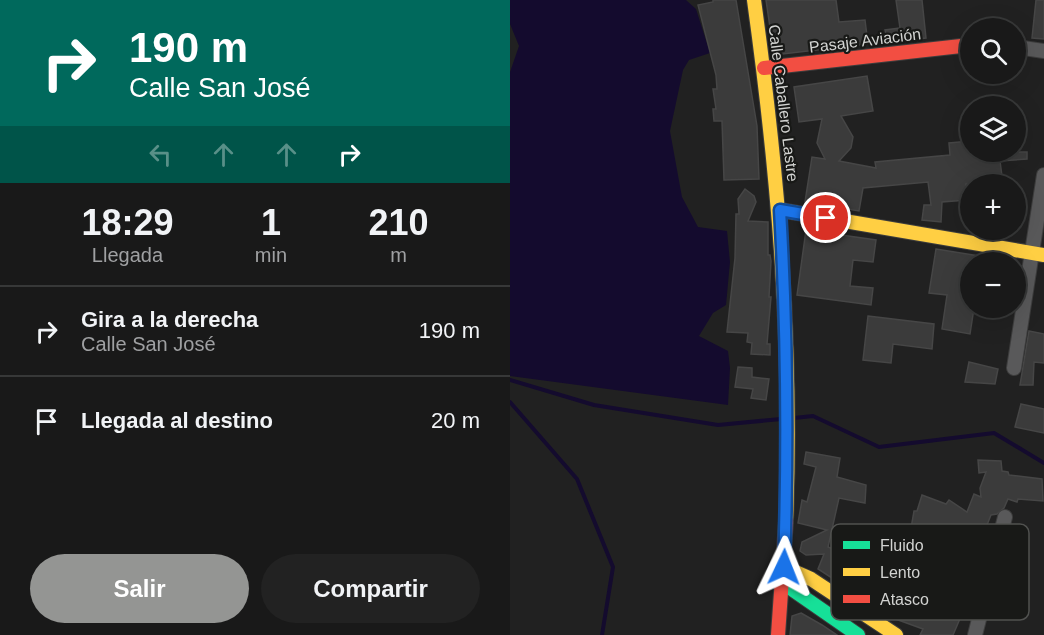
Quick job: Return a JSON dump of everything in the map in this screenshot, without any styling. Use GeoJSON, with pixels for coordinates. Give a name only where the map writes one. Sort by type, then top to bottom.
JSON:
{"type":"FeatureCollection","features":[{"type":"Feature","properties":{"kind":"street","name":"Calle Caballero Lastre"},"geometry":{"type":"LineString","coordinates":[[754,0],[780,210],[786,322],[787,464],[784,567],[778,635]]}},
{"type":"Feature","properties":{"kind":"street","name":"Pasaje Aviación"},"geometry":{"type":"LineString","coordinates":[[764,68],[960,46]]}},
{"type":"Feature","properties":{"kind":"street"},"geometry":{"type":"LineString","coordinates":[[1026,48],[1044,51]]}},
{"type":"Feature","properties":{"kind":"street"},"geometry":{"type":"LineString","coordinates":[[1014,368],[1038,254],[1044,175]]}},
{"type":"Feature","properties":{"kind":"street"},"geometry":{"type":"LineString","coordinates":[[780,210],[1038,254]]}},
{"type":"Feature","properties":{"kind":"street"},"geometry":{"type":"LineString","coordinates":[[1003,524],[1005,517]]}},
{"type":"Feature","properties":{"kind":"street"},"geometry":{"type":"LineString","coordinates":[[784,567],[811,579],[831,592]]}},
{"type":"Feature","properties":{"kind":"street"},"geometry":{"type":"LineString","coordinates":[[783,583],[831,616]]}},
{"type":"Feature","properties":{"kind":"street"},"geometry":{"type":"LineString","coordinates":[[836,620],[858,635]]}},
{"type":"Feature","properties":{"kind":"street"},"geometry":{"type":"LineString","coordinates":[[873,620],[896,635]]}},
{"type":"Feature","properties":{"kind":"street"},"geometry":{"type":"LineString","coordinates":[[975,635],[979,620]]}},
{"type":"Feature","properties":{"kind":"shaded area"},"geometry":{"type":"Polygon","coordinates":[[[510,0],[686,0],[696,9],[710,53],[689,60],[683,70],[670,131],[682,197],[698,227],[727,231],[730,262],[726,305],[713,313],[699,336],[728,351],[730,368],[728,405],[510,376],[510,72],[519,46],[510,24],[510,0]]]}},
{"type":"Feature","properties":{"kind":"building"},"geometry":{"type":"Polygon","coordinates":[[[713,0],[736,0],[757,126],[759,179],[724,180],[722,121],[714,121],[713,109],[716,109],[713,89],[717,89],[716,75],[698,5],[713,2],[713,0]]]}},
{"type":"Feature","properties":{"kind":"building"},"geometry":{"type":"Polygon","coordinates":[[[766,0],[836,0],[839,22],[865,20],[868,44],[774,55],[766,0]]]}},
{"type":"Feature","properties":{"kind":"building"},"geometry":{"type":"Polygon","coordinates":[[[896,0],[922,0],[926,38],[888,42],[885,30],[900,28],[896,0]]]}},
{"type":"Feature","properties":{"kind":"building"},"geometry":{"type":"Polygon","coordinates":[[[1036,0],[1044,0],[1044,39],[1032,38],[1036,0]]]}},
{"type":"Feature","properties":{"kind":"building"},"geometry":{"type":"Polygon","coordinates":[[[867,76],[873,111],[841,116],[853,137],[851,148],[839,161],[876,168],[875,162],[950,155],[949,143],[960,142],[960,162],[1000,162],[1002,174],[960,174],[960,201],[942,202],[941,222],[922,220],[924,205],[931,205],[928,182],[863,188],[859,211],[805,202],[812,157],[825,159],[817,143],[822,119],[799,122],[794,87],[867,76]]]}},
{"type":"Feature","properties":{"kind":"building"},"geometry":{"type":"Polygon","coordinates":[[[745,189],[754,196],[756,202],[748,221],[768,222],[768,255],[771,261],[769,297],[771,297],[767,344],[770,344],[770,355],[751,354],[752,343],[747,342],[748,333],[727,332],[735,258],[736,214],[739,214],[738,199],[745,189]]]}},
{"type":"Feature","properties":{"kind":"building"},"geometry":{"type":"Polygon","coordinates":[[[806,230],[876,240],[873,262],[853,260],[850,286],[873,288],[871,305],[797,295],[806,230]]]}},
{"type":"Feature","properties":{"kind":"building"},"geometry":{"type":"Polygon","coordinates":[[[936,249],[960,253],[960,318],[972,318],[970,334],[942,329],[947,295],[929,293],[936,249]]]}},
{"type":"Feature","properties":{"kind":"building"},"geometry":{"type":"Polygon","coordinates":[[[868,316],[934,324],[932,349],[893,344],[891,363],[863,360],[868,316]]]}},
{"type":"Feature","properties":{"kind":"building"},"geometry":{"type":"Polygon","coordinates":[[[1029,331],[1044,334],[1044,363],[1034,362],[1033,385],[1020,385],[1029,331]]]}},
{"type":"Feature","properties":{"kind":"building"},"geometry":{"type":"Polygon","coordinates":[[[969,362],[998,369],[995,384],[965,382],[969,362]]]}},
{"type":"Feature","properties":{"kind":"building"},"geometry":{"type":"Polygon","coordinates":[[[738,367],[752,368],[752,377],[769,379],[766,400],[751,398],[753,389],[735,387],[738,367]]]}},
{"type":"Feature","properties":{"kind":"building"},"geometry":{"type":"Polygon","coordinates":[[[1021,404],[1044,409],[1044,433],[1015,427],[1021,404]]]}},
{"type":"Feature","properties":{"kind":"building"},"geometry":{"type":"Polygon","coordinates":[[[806,452],[840,458],[837,477],[866,485],[865,503],[839,498],[833,524],[831,524],[828,547],[831,548],[831,577],[818,569],[824,554],[806,555],[800,551],[802,542],[827,530],[798,523],[802,500],[807,502],[816,467],[804,464],[806,452]]]}},
{"type":"Feature","properties":{"kind":"building"},"geometry":{"type":"Polygon","coordinates":[[[978,460],[1001,461],[1002,471],[1008,472],[1009,475],[1042,479],[1043,501],[1018,499],[1017,502],[1008,499],[1004,508],[997,514],[991,515],[987,524],[912,524],[914,511],[917,511],[922,495],[946,504],[949,500],[967,512],[974,494],[981,497],[980,488],[986,472],[979,473],[978,460]]]}},
{"type":"Feature","properties":{"kind":"building"},"geometry":{"type":"Polygon","coordinates":[[[801,613],[837,635],[790,635],[792,616],[801,613]]]}},
{"type":"Feature","properties":{"kind":"building"},"geometry":{"type":"Polygon","coordinates":[[[898,620],[959,620],[953,635],[920,635],[923,629],[898,620]]]}},
{"type":"Feature","properties":{"kind":"waterway"},"geometry":{"type":"LineString","coordinates":[[510,380],[594,405],[718,425],[781,419]]}},
{"type":"Feature","properties":{"kind":"waterway"},"geometry":{"type":"LineString","coordinates":[[510,402],[577,479],[613,567],[602,635]]}},
{"type":"Feature","properties":{"kind":"waterway"},"geometry":{"type":"LineString","coordinates":[[794,418],[813,416],[879,447],[994,433],[1044,463]]}},
{"type":"Feature","properties":{"kind":"traffic: fast"},"geometry":{"type":"LineString","coordinates":[[783,583],[831,616]]}},
{"type":"Feature","properties":{"kind":"traffic: fast"},"geometry":{"type":"LineString","coordinates":[[836,620],[858,635]]}},
{"type":"Feature","properties":{"kind":"traffic: slow"},"geometry":{"type":"LineString","coordinates":[[754,0],[763,65],[782,260],[788,455],[786,521]]}},
{"type":"Feature","properties":{"kind":"traffic: slow"},"geometry":{"type":"LineString","coordinates":[[780,210],[1044,255]]}},
{"type":"Feature","properties":{"kind":"traffic: slow"},"geometry":{"type":"LineString","coordinates":[[784,567],[811,579],[831,592]]}},
{"type":"Feature","properties":{"kind":"traffic: slow"},"geometry":{"type":"LineString","coordinates":[[873,620],[896,635]]}},
{"type":"Feature","properties":{"kind":"traffic: jam"},"geometry":{"type":"LineString","coordinates":[[764,68],[960,46]]}},
{"type":"Feature","properties":{"kind":"traffic: jam"},"geometry":{"type":"LineString","coordinates":[[778,635],[786,521]]}},
{"type":"Feature","properties":{"kind":"route"},"geometry":{"type":"LineString","coordinates":[[784,567],[787,464],[786,322],[780,210],[826,218]]}}]}
